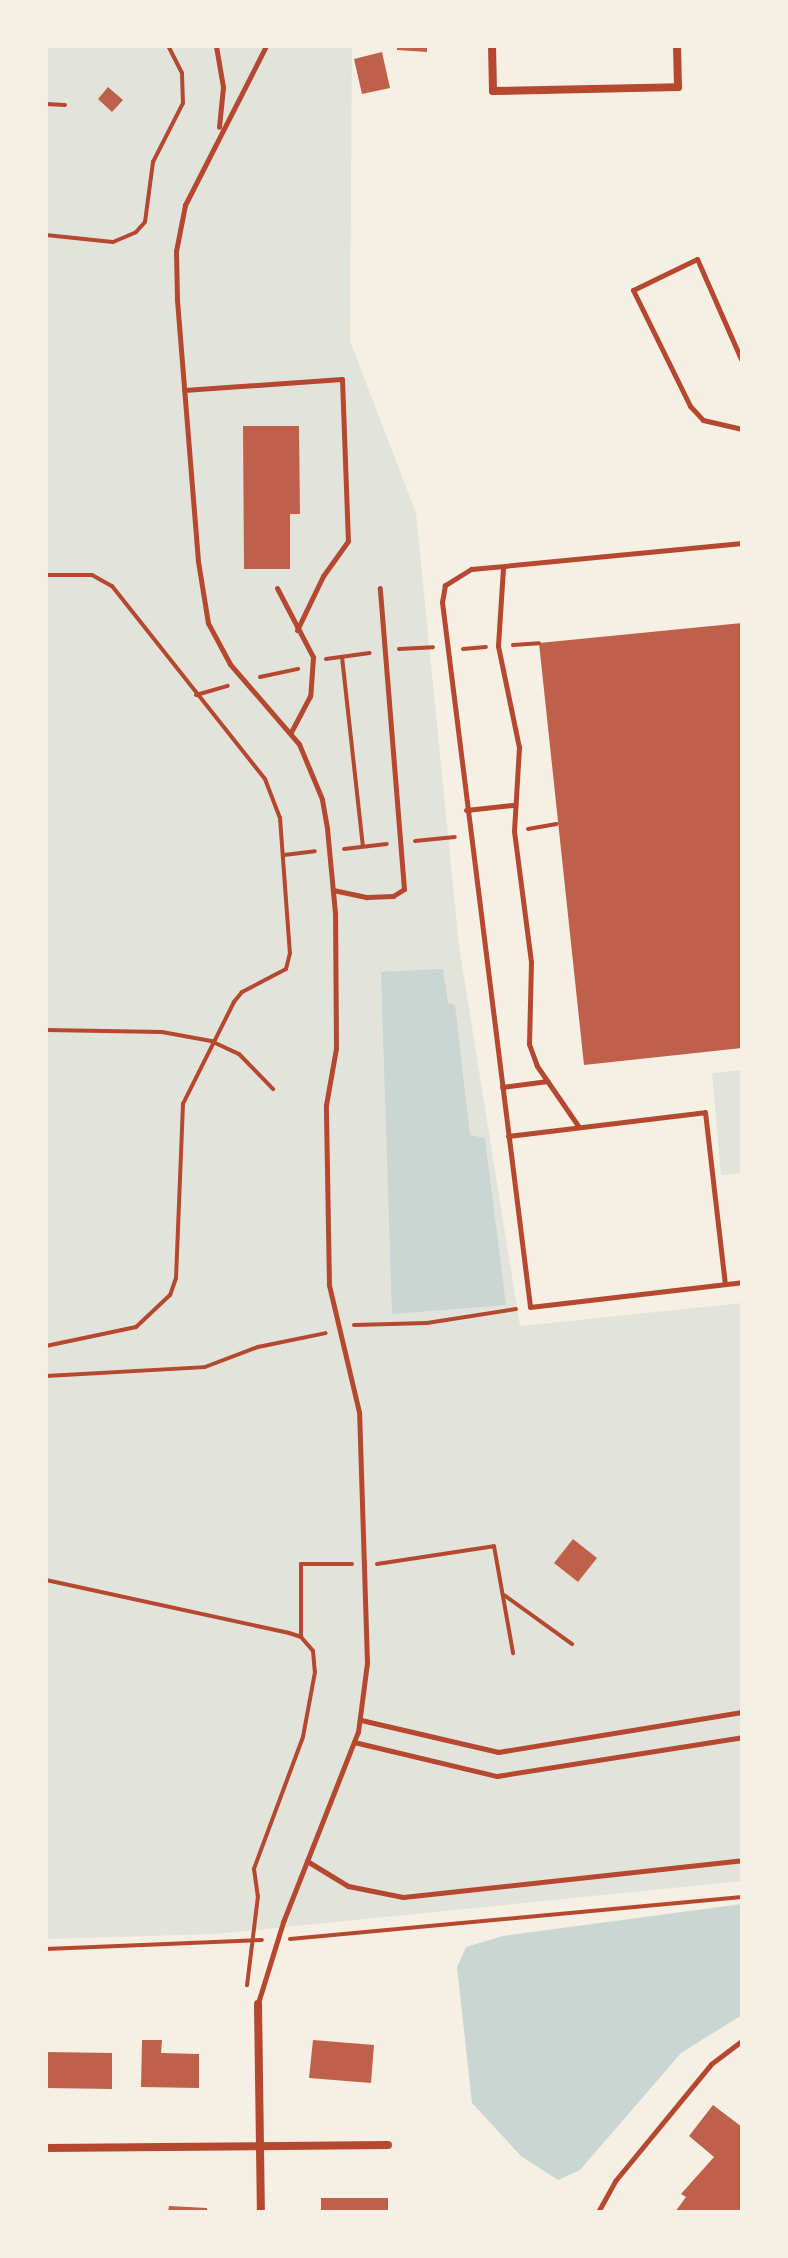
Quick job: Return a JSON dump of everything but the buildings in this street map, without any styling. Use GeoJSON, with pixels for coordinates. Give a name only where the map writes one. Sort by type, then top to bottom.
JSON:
{"type":"FeatureCollection","features":[{"type":"Feature","properties":{"kind":"street"},"geometry":{"type":"LineString","coordinates":[[492,46],[493,91],[678,87],[677,46]]}},
{"type":"Feature","properties":{"kind":"street"},"geometry":{"type":"LineString","coordinates":[[258,2004],[261,2212]]}},
{"type":"Feature","properties":{"kind":"street"},"geometry":{"type":"LineString","coordinates":[[46,2148],[388,2145]]}},
{"type":"Feature","properties":{"kind":"lane"},"geometry":{"type":"LineString","coordinates":[[216,46],[223,87],[216,136]]}},
{"type":"Feature","properties":{"kind":"lane"},"geometry":{"type":"LineString","coordinates":[[258,2004],[307,1861],[354,1742],[361,1720],[367,1663],[359,1412],[335,1330],[329,1285],[326,1105],[336,1048],[333,890],[322,799],[291,732],[230,664],[208,623],[184,390],[177,242],[188,196],[216,136],[266,46]]}},
{"type":"Feature","properties":{"kind":"lane"},"geometry":{"type":"LineString","coordinates":[[741,359],[697,259],[633,290],[690,406],[703,420],[742,429]]}},
{"type":"Feature","properties":{"kind":"lane"},"geometry":{"type":"LineString","coordinates":[[184,390],[342,379],[348,541],[323,576],[297,630]]}},
{"type":"Feature","properties":{"kind":"lane"},"geometry":{"type":"LineString","coordinates":[[742,543],[471,569],[445,585],[442,602],[530,1307],[742,1282]]}},
{"type":"Feature","properties":{"kind":"lane"},"geometry":{"type":"LineString","coordinates":[[503,568],[498,646],[519,747],[513,805],[531,970],[529,1044],[548,1081],[579,1127]]}},
{"type":"Feature","properties":{"kind":"lane"},"geometry":{"type":"LineString","coordinates":[[277,588],[313,657],[310,696],[291,732]]}},
{"type":"Feature","properties":{"kind":"lane"},"geometry":{"type":"LineString","coordinates":[[333,890],[367,897],[393,896],[404,889],[380,588]]}},
{"type":"Feature","properties":{"kind":"lane"},"geometry":{"type":"LineString","coordinates":[[466,810],[513,805]]}},
{"type":"Feature","properties":{"kind":"lane"},"geometry":{"type":"LineString","coordinates":[[502,1087],[548,1081]]}},
{"type":"Feature","properties":{"kind":"lane"},"geometry":{"type":"LineString","coordinates":[[508,1136],[705,1112],[725,1284]]}},
{"type":"Feature","properties":{"kind":"lane"},"geometry":{"type":"LineString","coordinates":[[361,1720],[498,1752],[742,1712]]}},
{"type":"Feature","properties":{"kind":"lane"},"geometry":{"type":"LineString","coordinates":[[354,1742],[497,1776],[742,1737]]}},
{"type":"Feature","properties":{"kind":"lane"},"geometry":{"type":"LineString","coordinates":[[307,1861],[348,1886],[403,1897],[742,1860]]}},
{"type":"Feature","properties":{"kind":"lane"},"geometry":{"type":"LineString","coordinates":[[598,2212],[615,2181],[711,2064],[742,2041]]}},
{"type":"Feature","properties":{"kind":"path"},"geometry":{"type":"LineString","coordinates":[[46,235],[113,242],[136,232],[145,222],[153,162],[183,103],[182,73],[168,46]]}},
{"type":"Feature","properties":{"kind":"path"},"geometry":{"type":"LineString","coordinates":[[46,104],[65,105]]}},
{"type":"Feature","properties":{"kind":"path"},"geometry":{"type":"LineString","coordinates":[[46,575],[106,580],[271,790],[284,855],[289,965],[242,992],[211,1041],[180,1114],[176,1278],[170,1295],[136,1327],[46,1346]]}},
{"type":"Feature","properties":{"kind":"path"},"geometry":{"type":"LineString","coordinates":[[511,646],[539,643]]}},
{"type":"Feature","properties":{"kind":"path"},"geometry":{"type":"LineString","coordinates":[[396,650],[433,647]]}},
{"type":"Feature","properties":{"kind":"path"},"geometry":{"type":"LineString","coordinates":[[461,649],[481,647]]}},
{"type":"Feature","properties":{"kind":"path"},"geometry":{"type":"LineString","coordinates":[[326,659],[370,653]]}},
{"type":"Feature","properties":{"kind":"path"},"geometry":{"type":"LineString","coordinates":[[342,657],[363,846]]}},
{"type":"Feature","properties":{"kind":"path"},"geometry":{"type":"LineString","coordinates":[[254,679],[305,668]]}},
{"type":"Feature","properties":{"kind":"path"},"geometry":{"type":"LineString","coordinates":[[196,695],[228,686]]}},
{"type":"Feature","properties":{"kind":"path"},"geometry":{"type":"LineString","coordinates":[[525,830],[557,824]]}},
{"type":"Feature","properties":{"kind":"path"},"geometry":{"type":"LineString","coordinates":[[413,841],[455,837]]}},
{"type":"Feature","properties":{"kind":"path"},"geometry":{"type":"LineString","coordinates":[[341,849],[389,844]]}},
{"type":"Feature","properties":{"kind":"path"},"geometry":{"type":"LineString","coordinates":[[284,855],[315,851]]}},
{"type":"Feature","properties":{"kind":"path"},"geometry":{"type":"LineString","coordinates":[[46,1030],[162,1032],[211,1041],[239,1054],[273,1089]]}},
{"type":"Feature","properties":{"kind":"path"},"geometry":{"type":"LineString","coordinates":[[46,1376],[205,1367],[258,1347],[335,1330],[530,1307]]}},
{"type":"Feature","properties":{"kind":"path"},"geometry":{"type":"LineString","coordinates":[[301,1637],[301,1564],[395,1564],[419,1554],[489,1545],[498,1553],[513,1653]]}},
{"type":"Feature","properties":{"kind":"path"},"geometry":{"type":"LineString","coordinates":[[46,1580],[301,1637],[313,1651],[315,1672],[303,1737],[254,1869],[258,1896],[247,1984],[258,2004]]}},
{"type":"Feature","properties":{"kind":"path"},"geometry":{"type":"LineString","coordinates":[[504,1595],[572,1644]]}},
{"type":"Feature","properties":{"kind":"path"},"geometry":{"type":"LineString","coordinates":[[292,1939],[742,1897]]}},
{"type":"Feature","properties":{"kind":"path"},"geometry":{"type":"LineString","coordinates":[[46,1949],[261,1941]]}},
{"type":"Feature","properties":{"kind":"shaded area"},"geometry":{"type":"Polygon","coordinates":[[[46,46],[352,46],[350,341],[416,513],[459,946],[520,1326],[742,1303],[742,1881],[216,1934],[46,1939],[46,46]]]}},
{"type":"Feature","properties":{"kind":"shaded area"},"geometry":{"type":"Polygon","coordinates":[[[443,969],[448,1003],[455,1005],[470,1135],[485,1138],[506,1305],[392,1314],[381,972],[443,969]]]}},
{"type":"Feature","properties":{"kind":"shaded area"},"geometry":{"type":"Polygon","coordinates":[[[742,1070],[742,1173],[721,1175],[712,1073],[742,1070]]]}},
{"type":"Feature","properties":{"kind":"shaded area"},"geometry":{"type":"Polygon","coordinates":[[[742,1904],[742,2015],[681,2053],[580,2170],[558,2180],[521,2156],[472,2103],[457,1967],[466,1947],[503,1936],[742,1904]]]}}]}
